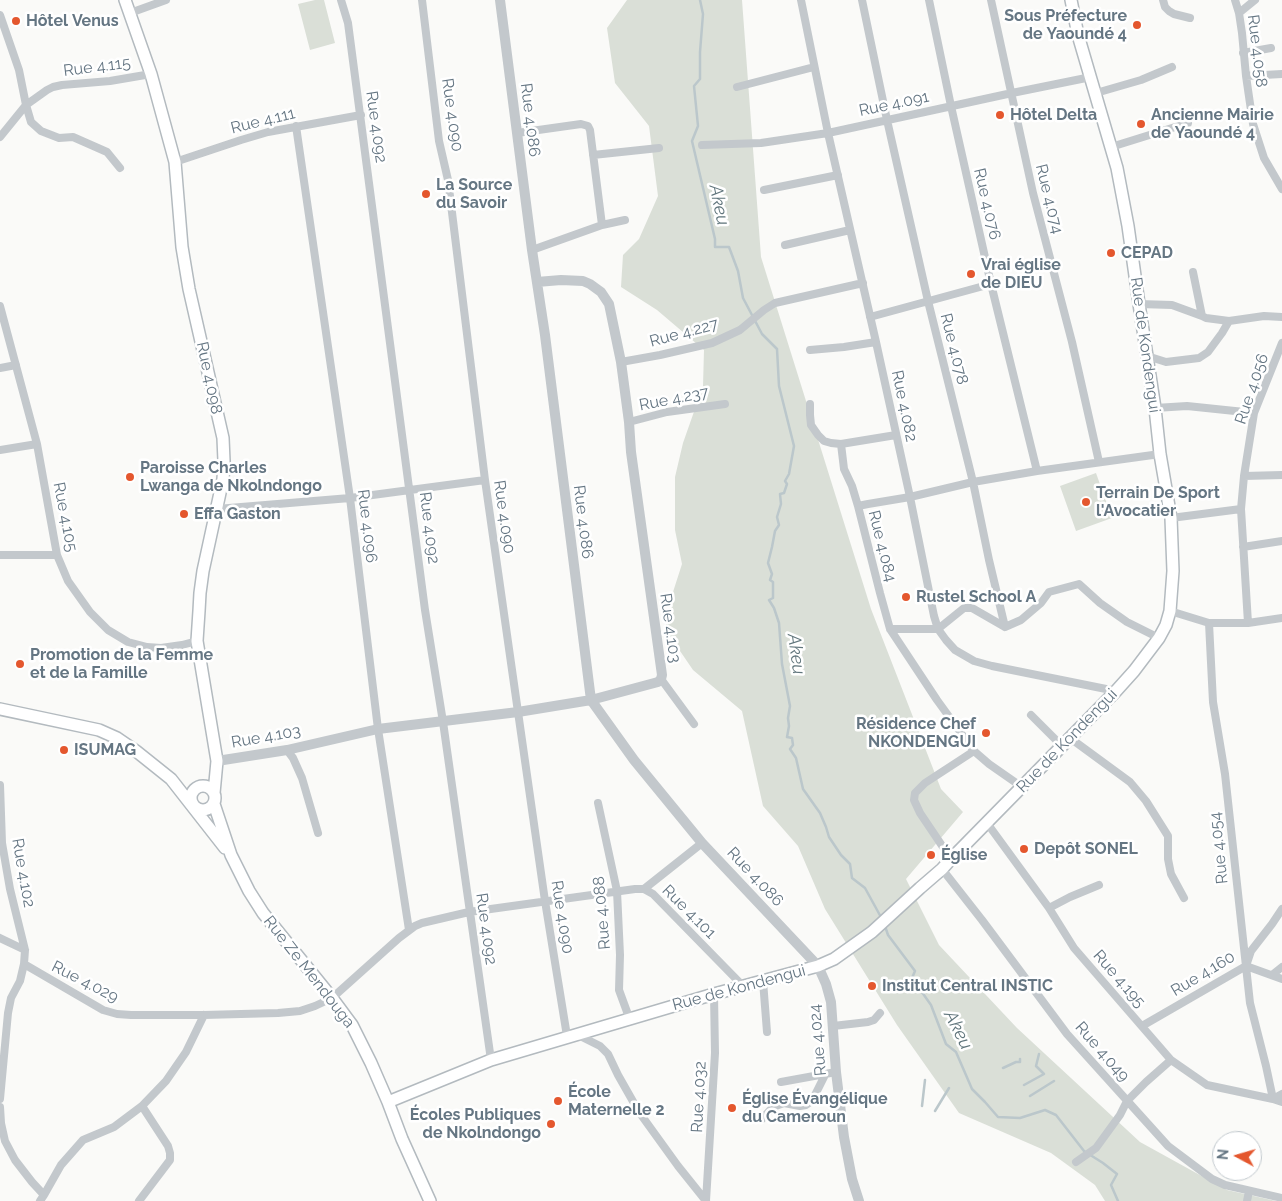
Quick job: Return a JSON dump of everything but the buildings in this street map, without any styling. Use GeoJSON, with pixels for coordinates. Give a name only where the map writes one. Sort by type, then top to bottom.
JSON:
{"type":"FeatureCollection","features":[{"type":"Feature","properties":{"kind":"main road","name":"Rue 4.098"},"geometry":{"type":"LineString","coordinates":[[125,0],[151,74],[175,162],[182,247],[189,289],[222,438],[223,478],[203,571],[197,641],[217,761]]}},
{"type":"Feature","properties":{"kind":"main road","name":"Rue de Kondengui"},"geometry":{"type":"LineString","coordinates":[[388,1102],[491,1060],[714,994],[818,966],[834,958],[872,932],[942,869],[1116,692],[1159,638],[1166,625],[1170,611],[1173,571],[1171,518],[1160,454],[1128,226],[1117,168],[1078,35],[1071,0]]}},
{"type":"Feature","properties":{"kind":"main road","name":"Rue Ze Mendouga"},"geometry":{"type":"LineString","coordinates":[[0,709],[99,730],[117,738],[172,779],[231,855]]}},
{"type":"Feature","properties":{"kind":"main road"},"geometry":{"type":"LineString","coordinates":[[208,792],[196,788],[191,794],[194,806],[201,810],[208,809],[208,792],[217,761]]}},
{"type":"Feature","properties":{"kind":"main road","name":"Rue Ze Mendouga"},"geometry":{"type":"LineString","coordinates":[[172,779],[208,792],[231,855],[249,891],[263,913],[352,1025],[371,1063],[430,1201]]}},
{"type":"Feature","properties":{"kind":"street"},"geometry":{"type":"LineString","coordinates":[[130,13],[166,0]]}},
{"type":"Feature","properties":{"kind":"street","name":"Rue 4.092"},"geometry":{"type":"LineString","coordinates":[[341,0],[348,23],[425,610],[444,722],[491,1060]]}},
{"type":"Feature","properties":{"kind":"street","name":"Rue 4.090"},"geometry":{"type":"LineString","coordinates":[[422,0],[439,141],[449,190],[485,480],[545,901],[572,1035]]}},
{"type":"Feature","properties":{"kind":"street","name":"Rue 4.086"},"geometry":{"type":"LineString","coordinates":[[500,0],[591,700],[634,760],[702,843],[818,966]]}},
{"type":"Feature","properties":{"kind":"street","name":"Rue 4.082"},"geometry":{"type":"LineString","coordinates":[[801,0],[828,132],[938,629],[955,650],[974,661],[1116,692]]}},
{"type":"Feature","properties":{"kind":"street","name":"Rue 4.078"},"geometry":{"type":"LineString","coordinates":[[862,0],[886,120],[973,482],[1005,627]]}},
{"type":"Feature","properties":{"kind":"street","name":"Rue 4.076"},"geometry":{"type":"LineString","coordinates":[[929,0],[991,284],[1037,471]]}},
{"type":"Feature","properties":{"kind":"street","name":"Rue 4.074"},"geometry":{"type":"LineString","coordinates":[[991,0],[1033,193],[1072,342],[1099,462]]}},
{"type":"Feature","properties":{"kind":"street"},"geometry":{"type":"LineString","coordinates":[[1163,0],[1165,7],[1169,11],[1190,18]]}},
{"type":"Feature","properties":{"kind":"street","name":"Rue 4.058"},"geometry":{"type":"LineString","coordinates":[[1235,0],[1239,13],[1253,124],[1264,158],[1282,189]]}},
{"type":"Feature","properties":{"kind":"street"},"geometry":{"type":"LineString","coordinates":[[1239,13],[1255,0]]}},
{"type":"Feature","properties":{"kind":"street"},"geometry":{"type":"LineString","coordinates":[[0,15],[19,70],[31,122],[41,131],[59,138],[73,137],[107,152],[120,168]]}},
{"type":"Feature","properties":{"kind":"street"},"geometry":{"type":"LineString","coordinates":[[1243,53],[1271,48]]}},
{"type":"Feature","properties":{"kind":"street"},"geometry":{"type":"LineString","coordinates":[[737,86],[814,67]]}},
{"type":"Feature","properties":{"kind":"street"},"geometry":{"type":"LineString","coordinates":[[1096,93],[1141,80],[1172,67]]}},
{"type":"Feature","properties":{"kind":"street","name":"Rue 4.115"},"geometry":{"type":"LineString","coordinates":[[26,105],[47,90],[62,84],[110,81],[151,74]]}},
{"type":"Feature","properties":{"kind":"street"},"geometry":{"type":"LineString","coordinates":[[1246,76],[1282,74]]}},
{"type":"Feature","properties":{"kind":"street","name":"Rue 4.091"},"geometry":{"type":"LineString","coordinates":[[702,144],[760,143],[828,132],[1091,77]]}},
{"type":"Feature","properties":{"kind":"street"},"geometry":{"type":"LineString","coordinates":[[0,137],[26,105]]}},
{"type":"Feature","properties":{"kind":"street","name":"Rue 4.111"},"geometry":{"type":"LineString","coordinates":[[175,162],[241,140],[296,126],[361,115]]}},
{"type":"Feature","properties":{"kind":"street"},"geometry":{"type":"LineString","coordinates":[[1111,147],[1188,123]]}},
{"type":"Feature","properties":{"kind":"street"},"geometry":{"type":"LineString","coordinates":[[517,133],[584,124],[588,126],[602,225]]}},
{"type":"Feature","properties":{"kind":"street","name":"Rue 4.096"},"geometry":{"type":"LineString","coordinates":[[296,126],[350,498],[378,729],[409,930]]}},
{"type":"Feature","properties":{"kind":"street"},"geometry":{"type":"LineString","coordinates":[[593,155],[659,148]]}},
{"type":"Feature","properties":{"kind":"street"},"geometry":{"type":"LineString","coordinates":[[764,190],[838,176]]}},
{"type":"Feature","properties":{"kind":"street"},"geometry":{"type":"LineString","coordinates":[[532,250],[602,225],[625,220]]}},
{"type":"Feature","properties":{"kind":"street"},"geometry":{"type":"LineString","coordinates":[[785,245],[850,230]]}},
{"type":"Feature","properties":{"kind":"street"},"geometry":{"type":"LineString","coordinates":[[1193,272],[1202,316]]}},
{"type":"Feature","properties":{"kind":"street","name":"Rue 4.103"},"geometry":{"type":"LineString","coordinates":[[217,761],[287,750],[378,729],[518,712],[591,700],[658,682],[661,679],[621,362],[609,304],[601,292],[590,284],[576,280],[537,282]]}},
{"type":"Feature","properties":{"kind":"street","name":"Rue 4.227"},"geometry":{"type":"LineString","coordinates":[[621,362],[712,343],[740,330],[775,303],[862,283]]}},
{"type":"Feature","properties":{"kind":"street"},"geometry":{"type":"LineString","coordinates":[[870,317],[991,284]]}},
{"type":"Feature","properties":{"kind":"street"},"geometry":{"type":"LineString","coordinates":[[1139,304],[1172,305],[1206,318],[1229,321],[1264,316],[1282,317]]}},
{"type":"Feature","properties":{"kind":"street","name":"Rue 4.105"},"geometry":{"type":"LineString","coordinates":[[0,306],[37,444],[57,555],[68,581],[90,612],[108,630],[128,642],[147,647],[161,648],[182,646],[197,641]]}},
{"type":"Feature","properties":{"kind":"street"},"geometry":{"type":"LineString","coordinates":[[1147,356],[1166,362],[1200,358],[1208,352],[1229,321]]}},
{"type":"Feature","properties":{"kind":"street"},"geometry":{"type":"LineString","coordinates":[[810,350],[876,342]]}},
{"type":"Feature","properties":{"kind":"street","name":"Rue 4.056"},"geometry":{"type":"LineString","coordinates":[[1248,623],[1241,509],[1244,476],[1254,413],[1282,343]]}},
{"type":"Feature","properties":{"kind":"street"},"geometry":{"type":"LineString","coordinates":[[0,368],[16,365]]}},
{"type":"Feature","properties":{"kind":"street","name":"Rue 4.237"},"geometry":{"type":"LineString","coordinates":[[629,422],[667,412],[725,404]]}},
{"type":"Feature","properties":{"kind":"street"},"geometry":{"type":"LineString","coordinates":[[810,404],[812,425],[824,441],[841,444],[896,436]]}},
{"type":"Feature","properties":{"kind":"street"},"geometry":{"type":"LineString","coordinates":[[1155,408],[1186,406],[1254,413]]}},
{"type":"Feature","properties":{"kind":"street"},"geometry":{"type":"LineString","coordinates":[[0,450],[37,444]]}},
{"type":"Feature","properties":{"kind":"street"},"geometry":{"type":"LineString","coordinates":[[841,444],[844,469],[858,506]]}},
{"type":"Feature","properties":{"kind":"street","name":"Rue 4.084"},"geometry":{"type":"LineString","coordinates":[[1022,787],[974,751],[890,629],[858,506],[910,497],[973,482],[1160,454]]}},
{"type":"Feature","properties":{"kind":"street"},"geometry":{"type":"LineString","coordinates":[[1244,476],[1282,474]]}},
{"type":"Feature","properties":{"kind":"street"},"geometry":{"type":"LineString","coordinates":[[217,509],[350,498],[485,480]]}},
{"type":"Feature","properties":{"kind":"street"},"geometry":{"type":"LineString","coordinates":[[1171,518],[1241,509]]}},
{"type":"Feature","properties":{"kind":"street"},"geometry":{"type":"LineString","coordinates":[[1243,547],[1282,541]]}},
{"type":"Feature","properties":{"kind":"street"},"geometry":{"type":"LineString","coordinates":[[0,555],[57,555]]}},
{"type":"Feature","properties":{"kind":"street"},"geometry":{"type":"LineString","coordinates":[[890,629],[938,629],[964,608],[972,608],[1005,627],[1021,620],[1041,603],[1048,592],[1079,584],[1100,603],[1126,622],[1159,638]]}},
{"type":"Feature","properties":{"kind":"street"},"geometry":{"type":"LineString","coordinates":[[1170,611],[1209,623],[1248,623],[1282,618]]}},
{"type":"Feature","properties":{"kind":"street","name":"Rue 4.054"},"geometry":{"type":"LineString","coordinates":[[1209,623],[1213,702],[1225,774],[1250,1003],[1266,1066],[1272,1099]]}},
{"type":"Feature","properties":{"kind":"street"},"geometry":{"type":"LineString","coordinates":[[661,679],[694,724]]}},
{"type":"Feature","properties":{"kind":"street"},"geometry":{"type":"LineString","coordinates":[[1031,715],[1066,742],[1130,782],[1146,801],[1168,836],[1168,859],[1171,874],[1184,898]]}},
{"type":"Feature","properties":{"kind":"street"},"geometry":{"type":"LineString","coordinates":[[287,750],[293,758],[302,778],[318,833]]}},
{"type":"Feature","properties":{"kind":"street"},"geometry":{"type":"LineString","coordinates":[[951,858],[920,813],[914,800],[914,793],[925,783],[974,751]]}},
{"type":"Feature","properties":{"kind":"street","name":"Rue 4.102"},"geometry":{"type":"LineString","coordinates":[[0,785],[2,844],[10,889],[26,950],[24,964]]}},
{"type":"Feature","properties":{"kind":"street","name":"Rue 4.088"},"geometry":{"type":"LineString","coordinates":[[598,803],[616,891],[620,955],[618,990],[630,1020]]}},
{"type":"Feature","properties":{"kind":"street","name":"Rue 4.195"},"geometry":{"type":"LineString","coordinates":[[987,823],[1049,908],[1079,954],[1171,1060],[1207,1085],[1272,1099]]}},
{"type":"Feature","properties":{"kind":"street"},"geometry":{"type":"LineString","coordinates":[[644,889],[702,843]]}},
{"type":"Feature","properties":{"kind":"street","name":"Rue 4.049"},"geometry":{"type":"LineString","coordinates":[[942,869],[1067,1034],[1168,1146],[1212,1179],[1225,1185],[1282,1198]]}},
{"type":"Feature","properties":{"kind":"street"},"geometry":{"type":"LineString","coordinates":[[1049,908],[1070,896],[1099,885]]}},
{"type":"Feature","properties":{"kind":"street","name":"Rue 4.101"},"geometry":{"type":"LineString","coordinates":[[332,998],[409,930],[422,923],[469,912],[635,889],[644,889],[653,894],[743,986]]}},
{"type":"Feature","properties":{"kind":"street","name":"Rue 4.160"},"geometry":{"type":"LineString","coordinates":[[1142,1026],[1246,966],[1251,951],[1282,909]]}},
{"type":"Feature","properties":{"kind":"street"},"geometry":{"type":"LineString","coordinates":[[0,938],[26,950]]}},
{"type":"Feature","properties":{"kind":"street"},"geometry":{"type":"LineString","coordinates":[[0,1099],[8,1013],[11,998],[20,982],[24,964]]}},
{"type":"Feature","properties":{"kind":"street","name":"Rue 4.029"},"geometry":{"type":"LineString","coordinates":[[24,964],[103,1010],[117,1014],[204,1015],[278,1013],[300,1011],[332,998]]}},
{"type":"Feature","properties":{"kind":"street","name":"Rue 4.024"},"geometry":{"type":"LineString","coordinates":[[818,966],[831,1002],[836,1072],[844,1137],[852,1179],[859,1201]]}},
{"type":"Feature","properties":{"kind":"street"},"geometry":{"type":"LineString","coordinates":[[1246,966],[1282,979]]}},
{"type":"Feature","properties":{"kind":"street"},"geometry":{"type":"LineString","coordinates":[[1272,975],[1282,966]]}},
{"type":"Feature","properties":{"kind":"street"},"geometry":{"type":"LineString","coordinates":[[763,981],[767,1032]]}},
{"type":"Feature","properties":{"kind":"street","name":"Rue 4.032"},"geometry":{"type":"LineString","coordinates":[[706,1201],[715,1053],[714,994]]}},
{"type":"Feature","properties":{"kind":"street"},"geometry":{"type":"LineString","coordinates":[[833,1026],[868,1022],[874,1020],[880,1013]]}},
{"type":"Feature","properties":{"kind":"street"},"geometry":{"type":"LineString","coordinates":[[0,1107],[5,1140],[15,1160],[42,1198],[61,1165],[83,1140],[114,1127],[142,1106],[166,1081],[186,1052],[204,1015]]}},
{"type":"Feature","properties":{"kind":"street"},"geometry":{"type":"LineString","coordinates":[[572,1035],[600,1046],[608,1054],[639,1112],[706,1201]]}},
{"type":"Feature","properties":{"kind":"street"},"geometry":{"type":"LineString","coordinates":[[1076,1162],[1096,1148],[1120,1115],[1127,1101],[1171,1060]]}},
{"type":"Feature","properties":{"kind":"street"},"geometry":{"type":"LineString","coordinates":[[781,1082],[836,1072]]}},
{"type":"Feature","properties":{"kind":"street"},"geometry":{"type":"LineString","coordinates":[[762,1119],[773,1107],[784,1104],[800,1106],[812,1101],[825,1074]]}},
{"type":"Feature","properties":{"kind":"street"},"geometry":{"type":"LineString","coordinates":[[1272,1099],[1282,1094]]}},
{"type":"Feature","properties":{"kind":"street"},"geometry":{"type":"LineString","coordinates":[[1272,1099],[1282,1102]]}},
{"type":"Feature","properties":{"kind":"street"},"geometry":{"type":"LineString","coordinates":[[139,1201],[170,1160],[168,1146],[142,1106]]}},
{"type":"Feature","properties":{"kind":"street"},"geometry":{"type":"LineString","coordinates":[[1247,1201],[1249,1191]]}},
{"type":"Feature","properties":{"kind":"shaded area"},"geometry":{"type":"Polygon","coordinates":[[[324,0],[335,43],[310,50],[298,4],[324,0]]]}},
{"type":"Feature","properties":{"kind":"shaded area"},"geometry":{"type":"Polygon","coordinates":[[[627,0],[742,0],[761,257],[871,609],[941,789],[963,812],[906,879],[939,945],[1017,1028],[1140,1142],[1227,1190],[1276,1201],[1105,1201],[1095,1185],[1051,1153],[959,1113],[897,1025],[825,909],[798,846],[763,806],[742,711],[693,670],[665,629],[673,592],[682,564],[675,530],[675,477],[683,443],[703,386],[704,350],[657,310],[621,287],[623,255],[639,239],[658,196],[649,126],[615,83],[607,28],[627,0]]]}},
{"type":"Feature","properties":{"kind":"shaded area","name":"Terrain De Sport l'Avocatier"},"geometry":{"type":"Polygon","coordinates":[[[1096,473],[1112,518],[1076,531],[1060,486],[1096,473]]]}},
{"type":"Feature","properties":{"kind":"waterway","name":"Akeu"},"geometry":{"type":"LineString","coordinates":[[700,0],[703,14],[700,79],[694,86],[698,126],[692,141],[715,239],[715,247],[729,247],[738,271],[743,298],[762,334],[777,349],[779,386],[794,446],[789,474],[785,481],[787,484],[784,493],[780,494],[781,504],[777,517],[779,525],[775,531],[768,563],[772,574],[770,580],[773,582],[773,598],[769,600],[779,623],[782,664],[790,706],[787,737],[792,738],[793,745],[790,749],[796,758],[803,789],[820,813],[829,837],[841,855],[850,864],[852,878],[865,888],[882,919]]}},
{"type":"Feature","properties":{"kind":"waterway","name":"Akeu"},"geometry":{"type":"LineString","coordinates":[[885,926],[888,935],[915,971],[912,978],[931,1005],[946,1044],[956,1052],[972,1089],[998,1117],[1020,1118],[1045,1110],[1056,1115],[1084,1151],[1117,1174],[1111,1185],[1118,1201]]}},
{"type":"Feature","properties":{"kind":"waterway"},"geometry":{"type":"LineString","coordinates":[[1024,1085],[1044,1074],[1036,1066],[1039,1054]]}},
{"type":"Feature","properties":{"kind":"waterway"},"geometry":{"type":"LineString","coordinates":[[1003,1068],[1020,1062],[1020,1059]]}},
{"type":"Feature","properties":{"kind":"waterway"},"geometry":{"type":"LineString","coordinates":[[922,1106],[925,1080]]}},
{"type":"Feature","properties":{"kind":"waterway"},"geometry":{"type":"LineString","coordinates":[[1030,1096],[1054,1081]]}},
{"type":"Feature","properties":{"kind":"waterway"},"geometry":{"type":"LineString","coordinates":[[935,1111],[949,1088]]}},
{"type":"Feature","properties":{"kind":"place","name":"Hôtel Venus"},"geometry":{"type":"Point","coordinates":[16,21]}},
{"type":"Feature","properties":{"kind":"place","name":"Sous Préfecture de Yaoundé 4"},"geometry":{"type":"Point","coordinates":[1137,25]}},
{"type":"Feature","properties":{"kind":"place","name":"Hôtel Delta"},"geometry":{"type":"Point","coordinates":[1000,115]}},
{"type":"Feature","properties":{"kind":"place","name":"Ancienne Mairie de Yaoundé 4"},"geometry":{"type":"Point","coordinates":[1141,124]}},
{"type":"Feature","properties":{"kind":"place","name":"La Source du Savoir"},"geometry":{"type":"Point","coordinates":[426,194]}},
{"type":"Feature","properties":{"kind":"place","name":"CEPAD"},"geometry":{"type":"Point","coordinates":[1111,253]}},
{"type":"Feature","properties":{"kind":"place","name":"Vrai église de DIEU"},"geometry":{"type":"Point","coordinates":[971,274]}},
{"type":"Feature","properties":{"kind":"place","name":"Paroisse Charles Lwanga de Nkolndongo"},"geometry":{"type":"Point","coordinates":[130,477]}},
{"type":"Feature","properties":{"kind":"place","name":"Terrain De Sport l'Avocatier"},"geometry":{"type":"Point","coordinates":[1086,502]}},
{"type":"Feature","properties":{"kind":"place","name":"Effa Gaston"},"geometry":{"type":"Point","coordinates":[184,514]}},
{"type":"Feature","properties":{"kind":"place","name":"Rustel School A"},"geometry":{"type":"Point","coordinates":[906,597]}},
{"type":"Feature","properties":{"kind":"place","name":"Promotion de la Femme et de la Famille"},"geometry":{"type":"Point","coordinates":[20,664]}},
{"type":"Feature","properties":{"kind":"place","name":"Résidence Chef NKONDENGUI"},"geometry":{"type":"Point","coordinates":[986,733]}},
{"type":"Feature","properties":{"kind":"place","name":"ISUMAG"},"geometry":{"type":"Point","coordinates":[64,750]}},
{"type":"Feature","properties":{"kind":"place","name":"Depôt SONEL"},"geometry":{"type":"Point","coordinates":[1024,849]}},
{"type":"Feature","properties":{"kind":"place","name":"Église"},"geometry":{"type":"Point","coordinates":[931,855]}},
{"type":"Feature","properties":{"kind":"place","name":"Institut Central INSTIC"},"geometry":{"type":"Point","coordinates":[872,986]}},
{"type":"Feature","properties":{"kind":"place","name":"École Maternelle 2"},"geometry":{"type":"Point","coordinates":[558,1101]}},
{"type":"Feature","properties":{"kind":"place","name":"Église Évangélique du Cameroun"},"geometry":{"type":"Point","coordinates":[732,1108]}},
{"type":"Feature","properties":{"kind":"place","name":"Écoles Publiques de Nkolndongo"},"geometry":{"type":"Point","coordinates":[551,1124]}}]}
